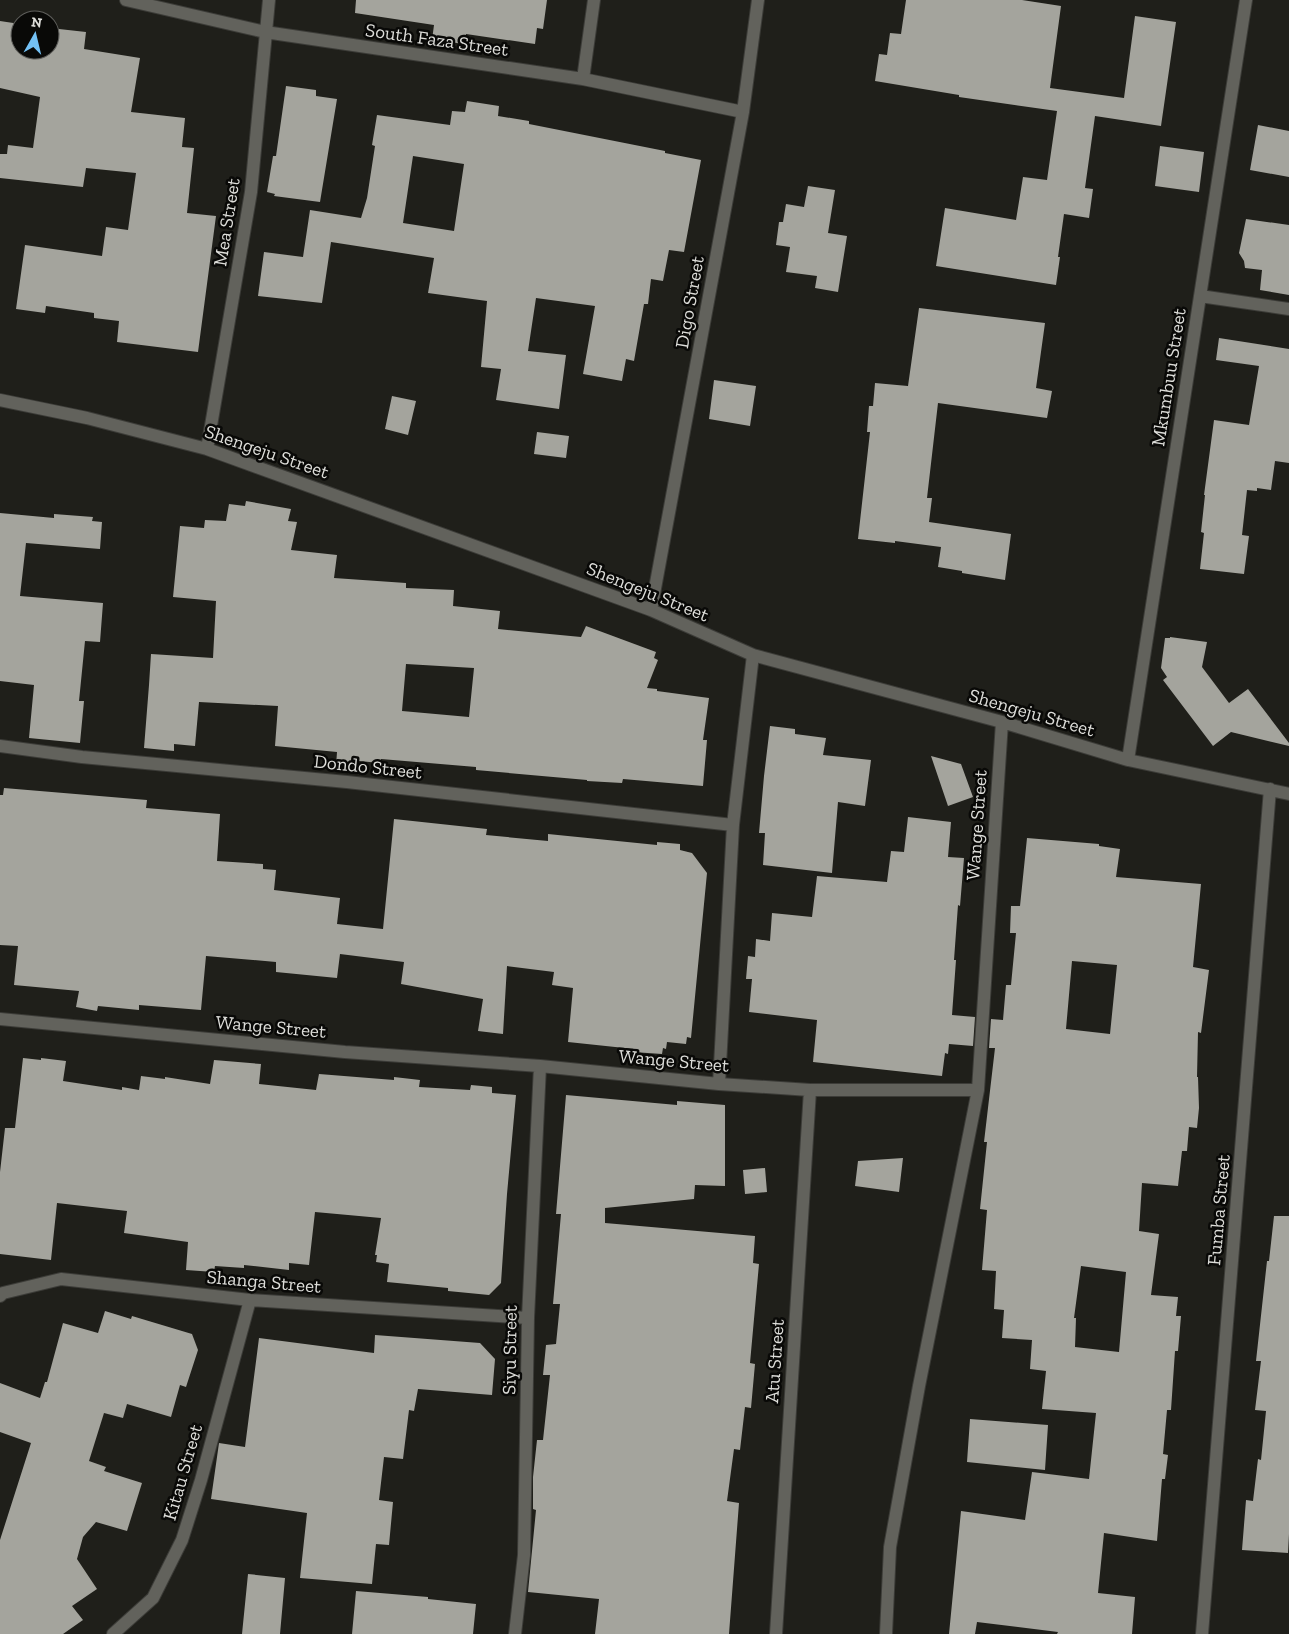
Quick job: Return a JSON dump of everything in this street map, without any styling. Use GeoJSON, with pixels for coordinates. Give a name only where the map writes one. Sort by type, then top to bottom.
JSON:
{"type":"FeatureCollection","features":[{"type":"Feature","properties":{"kind":"street","name":"South Faza Street"},"geometry":{"type":"LineString","coordinates":[[126,0],[265,32],[583,79],[743,112]]}},
{"type":"Feature","properties":{"kind":"street","name":"Mea Street"},"geometry":{"type":"LineString","coordinates":[[207,449],[252,192],[269,0]]}},
{"type":"Feature","properties":{"kind":"street"},"geometry":{"type":"LineString","coordinates":[[583,79],[594,0]]}},
{"type":"Feature","properties":{"kind":"street","name":"Digo Street"},"geometry":{"type":"LineString","coordinates":[[652,610],[743,112],[758,0]]}},
{"type":"Feature","properties":{"kind":"street","name":"Mkumbuu Street"},"geometry":{"type":"LineString","coordinates":[[1128,760],[1246,0]]}},
{"type":"Feature","properties":{"kind":"street"},"geometry":{"type":"LineString","coordinates":[[1200,296],[1289,309]]}},
{"type":"Feature","properties":{"kind":"street","name":"Shengeju Street"},"geometry":{"type":"LineString","coordinates":[[0,400],[87,418],[207,449],[652,610],[753,655],[1002,722],[1128,760],[1289,794]]}},
{"type":"Feature","properties":{"kind":"street"},"geometry":{"type":"LineString","coordinates":[[719,1084],[733,825],[753,655]]}},
{"type":"Feature","properties":{"kind":"street","name":"Wange Street"},"geometry":{"type":"LineString","coordinates":[[0,1019],[345,1052],[540,1066],[719,1084],[810,1090],[978,1090],[1002,722]]}},
{"type":"Feature","properties":{"kind":"street","name":"Dondo Street"},"geometry":{"type":"LineString","coordinates":[[0,746],[82,757],[347,782],[733,825]]}},
{"type":"Feature","properties":{"kind":"street","name":"Fumba Street"},"geometry":{"type":"LineString","coordinates":[[1202,1634],[1270,789]]}},
{"type":"Feature","properties":{"kind":"street","name":"Siyu Street"},"geometry":{"type":"LineString","coordinates":[[515,1634],[524,1554],[528,1318],[540,1066]]}},
{"type":"Feature","properties":{"kind":"street","name":"Atu Street"},"geometry":{"type":"LineString","coordinates":[[776,1634],[810,1090]]}},
{"type":"Feature","properties":{"kind":"street"},"geometry":{"type":"LineString","coordinates":[[886,1634],[890,1547],[919,1386],[978,1090]]}},
{"type":"Feature","properties":{"kind":"street","name":"Shanga Street"},"geometry":{"type":"LineString","coordinates":[[0,1296],[3,1293],[61,1279],[250,1300],[528,1318]]}},
{"type":"Feature","properties":{"kind":"street","name":"Kitau Street"},"geometry":{"type":"LineString","coordinates":[[113,1634],[153,1598],[182,1540],[201,1480],[250,1300]]}},
{"type":"Feature","properties":{"kind":"building"},"geometry":{"type":"Polygon","coordinates":[[[356,0],[547,0],[543,29],[537,28],[535,44],[466,34],[465,44],[432,40],[434,25],[355,13],[356,0]]]}},
{"type":"Feature","properties":{"kind":"building"},"geometry":{"type":"Polygon","coordinates":[[[906,0],[1022,0],[1061,6],[1050,88],[1124,98],[1135,16],[1176,22],[1161,126],[1095,116],[1085,188],[1093,189],[1089,218],[1064,214],[1056,285],[936,266],[945,208],[1016,220],[1023,177],[1047,180],[1057,111],[959,97],[959,95],[875,81],[879,54],[887,55],[890,33],[901,34],[906,0]]]}},
{"type":"Feature","properties":{"kind":"building"},"geometry":{"type":"Polygon","coordinates":[[[0,21],[10,22],[10,60],[60,60],[60,29],[86,32],[84,49],[140,58],[131,112],[185,118],[182,147],[194,148],[187,213],[216,216],[198,352],[117,342],[119,321],[94,318],[94,313],[46,306],[45,313],[16,309],[25,245],[102,256],[106,227],[128,230],[136,173],[86,168],[83,187],[0,178],[0,154],[7,154],[8,145],[33,148],[40,97],[0,88],[0,21]]]}},
{"type":"Feature","properties":{"kind":"building"},"geometry":{"type":"Polygon","coordinates":[[[286,86],[316,90],[316,96],[337,99],[320,202],[274,196],[275,194],[267,192],[273,156],[276,156],[286,86]]]}},
{"type":"Feature","properties":{"kind":"building"},"geometry":{"type":"Polygon","coordinates":[[[467,101],[499,106],[498,116],[529,121],[529,124],[701,160],[684,252],[669,250],[663,281],[651,279],[648,304],[644,304],[634,361],[626,359],[622,381],[583,374],[595,306],[536,298],[528,351],[566,355],[559,409],[496,400],[501,369],[481,367],[487,301],[428,293],[434,258],[331,242],[322,303],[258,296],[264,252],[303,257],[310,210],[361,218],[367,198],[375,146],[372,145],[377,115],[450,125],[452,111],[465,112],[467,101]],[[413,156],[403,223],[454,231],[464,164],[413,156]]]}},
{"type":"Feature","properties":{"kind":"building"},"geometry":{"type":"Polygon","coordinates":[[[1258,125],[1289,131],[1289,177],[1250,170],[1258,125]]]}},
{"type":"Feature","properties":{"kind":"building"},"geometry":{"type":"Polygon","coordinates":[[[1160,146],[1204,152],[1199,192],[1155,186],[1160,146]]]}},
{"type":"Feature","properties":{"kind":"building"},"geometry":{"type":"Polygon","coordinates":[[[808,186],[835,190],[828,233],[847,236],[838,292],[815,288],[817,276],[786,272],[790,247],[776,245],[779,222],[783,222],[786,204],[804,207],[808,186]]]}},
{"type":"Feature","properties":{"kind":"building"},"geometry":{"type":"Polygon","coordinates":[[[1246,219],[1289,225],[1289,295],[1260,290],[1262,270],[1245,268],[1244,261],[1239,253],[1246,219]]]}},
{"type":"Feature","properties":{"kind":"building"},"geometry":{"type":"Polygon","coordinates":[[[919,308],[1045,323],[1036,388],[1052,391],[1047,418],[938,403],[927,498],[932,498],[929,522],[1011,534],[1005,580],[938,567],[941,547],[895,541],[895,543],[858,539],[870,432],[867,432],[869,406],[873,406],[875,383],[908,386],[919,308]]]}},
{"type":"Feature","properties":{"kind":"building"},"geometry":{"type":"Polygon","coordinates":[[[1219,338],[1289,349],[1289,463],[1275,461],[1271,490],[1257,488],[1257,491],[1247,490],[1242,535],[1249,536],[1244,574],[1200,569],[1204,533],[1201,532],[1204,495],[1214,420],[1249,425],[1259,366],[1216,360],[1219,338]]]}},
{"type":"Feature","properties":{"kind":"building"},"geometry":{"type":"Polygon","coordinates":[[[714,380],[756,386],[750,426],[709,419],[714,380]]]}},
{"type":"Feature","properties":{"kind":"building"},"geometry":{"type":"Polygon","coordinates":[[[392,396],[416,401],[408,435],[385,429],[392,396]]]}},
{"type":"Feature","properties":{"kind":"building"},"geometry":{"type":"Polygon","coordinates":[[[537,432],[569,436],[566,458],[534,454],[537,432]]]}},
{"type":"Feature","properties":{"kind":"building"},"geometry":{"type":"Polygon","coordinates":[[[246,501],[291,509],[288,521],[297,522],[291,550],[337,555],[334,578],[406,583],[406,588],[454,590],[453,606],[500,611],[498,629],[581,637],[586,626],[656,652],[654,658],[658,660],[647,688],[709,698],[703,740],[707,740],[703,786],[623,779],[622,783],[587,781],[476,770],[476,767],[381,759],[380,763],[359,761],[358,767],[336,766],[337,752],[275,746],[278,706],[199,702],[195,746],[174,744],[174,751],[144,748],[151,654],[213,658],[216,601],[173,597],[180,526],[204,528],[205,520],[226,521],[229,504],[245,506],[246,501]],[[406,664],[402,711],[469,717],[474,668],[406,664]]]}},
{"type":"Feature","properties":{"kind":"building"},"geometry":{"type":"Polygon","coordinates":[[[0,513],[54,518],[54,514],[93,517],[92,521],[102,522],[100,549],[26,543],[20,596],[103,603],[100,642],[85,641],[79,701],[84,701],[80,743],[29,738],[34,685],[0,681],[0,513]]]}},
{"type":"Feature","properties":{"kind":"building"},"geometry":{"type":"Polygon","coordinates":[[[1165,638],[1207,642],[1202,667],[1229,703],[1248,689],[1289,743],[1289,746],[1231,732],[1213,746],[1163,680],[1167,677],[1161,668],[1165,638]]]}},
{"type":"Feature","properties":{"kind":"building"},"geometry":{"type":"Polygon","coordinates":[[[770,726],[795,729],[795,734],[826,738],[823,755],[871,760],[865,806],[838,802],[832,873],[763,865],[765,833],[759,833],[770,726]]]}},
{"type":"Feature","properties":{"kind":"building"},"geometry":{"type":"Polygon","coordinates":[[[931,756],[961,764],[973,797],[948,806],[931,756]]]}},
{"type":"Feature","properties":{"kind":"building"},"geometry":{"type":"Polygon","coordinates":[[[4,788],[147,800],[146,808],[220,814],[217,861],[263,864],[263,869],[276,870],[274,890],[340,898],[337,924],[383,929],[394,819],[487,829],[486,835],[548,841],[548,834],[657,845],[657,842],[680,844],[680,850],[692,853],[707,873],[691,1038],[687,1037],[686,1044],[667,1042],[666,1049],[663,1048],[662,1054],[633,1052],[634,1049],[568,1042],[573,988],[552,985],[554,972],[507,966],[503,1034],[478,1031],[483,999],[401,984],[404,962],[340,954],[337,978],[276,972],[276,962],[206,956],[201,1010],[139,1005],[139,1010],[98,1006],[97,1011],[76,1007],[79,991],[14,985],[18,946],[0,945],[0,795],[3,795],[4,788]]]}},
{"type":"Feature","properties":{"kind":"building"},"geometry":{"type":"Polygon","coordinates":[[[908,817],[951,822],[948,857],[964,858],[960,906],[958,905],[952,1015],[975,1017],[973,1046],[949,1044],[948,1054],[945,1053],[942,1076],[813,1062],[817,1020],[749,1012],[752,979],[746,979],[748,956],[755,957],[756,939],[770,941],[772,913],[812,917],[817,876],[887,882],[891,851],[904,852],[908,817]]]}},
{"type":"Feature","properties":{"kind":"building"},"geometry":{"type":"Polygon","coordinates":[[[1027,838],[1099,844],[1099,846],[1120,849],[1116,877],[1201,884],[1193,967],[1209,970],[1201,1033],[1198,1032],[1197,1077],[1199,1108],[1197,1128],[1189,1127],[1187,1151],[1182,1151],[1178,1186],[1142,1183],[1139,1231],[1159,1234],[1151,1295],[1178,1297],[1176,1316],[1181,1316],[1178,1351],[1175,1351],[1171,1410],[1167,1410],[1163,1454],[1168,1455],[1165,1479],[1162,1479],[1157,1541],[1104,1533],[1098,1593],[1135,1597],[1132,1634],[1057,1634],[1058,1632],[977,1622],[975,1634],[949,1634],[961,1511],[1025,1520],[1032,1472],[1089,1479],[1096,1413],[1042,1409],[1046,1371],[1030,1369],[1032,1340],[1002,1338],[1004,1310],[994,1309],[996,1271],[982,1270],[987,1210],[980,1209],[987,1142],[984,1142],[995,1048],[989,1048],[991,1019],[1003,1020],[1006,985],[1011,985],[1016,933],[1010,933],[1011,906],[1020,906],[1027,838]],[[1072,961],[1066,1029],[1110,1034],[1117,965],[1072,961]],[[1081,1266],[1074,1318],[1076,1318],[1075,1347],[1119,1352],[1126,1272],[1081,1266]]]}},
{"type":"Feature","properties":{"kind":"building"},"geometry":{"type":"Polygon","coordinates":[[[23,1058],[66,1061],[63,1081],[122,1090],[122,1087],[139,1090],[141,1076],[165,1079],[165,1077],[210,1084],[214,1060],[261,1064],[259,1084],[316,1090],[319,1074],[394,1080],[394,1077],[420,1080],[419,1087],[470,1090],[471,1085],[492,1087],[492,1093],[516,1095],[501,1283],[489,1295],[448,1291],[448,1288],[387,1282],[389,1264],[376,1262],[377,1255],[375,1255],[381,1218],[315,1212],[309,1265],[289,1263],[289,1270],[244,1265],[244,1268],[215,1266],[214,1272],[186,1270],[188,1242],[124,1233],[127,1211],[57,1203],[51,1260],[0,1254],[0,1172],[5,1128],[15,1128],[23,1058]]]}},
{"type":"Feature","properties":{"kind":"building"},"geometry":{"type":"Polygon","coordinates":[[[566,1095],[677,1105],[677,1101],[725,1105],[725,1186],[695,1185],[694,1199],[605,1208],[605,1223],[755,1236],[753,1263],[759,1264],[750,1363],[755,1364],[751,1408],[745,1407],[740,1450],[734,1449],[727,1501],[739,1503],[729,1634],[595,1634],[599,1599],[528,1592],[536,1510],[533,1509],[533,1477],[537,1440],[543,1440],[550,1375],[543,1375],[546,1345],[556,1344],[560,1304],[553,1304],[561,1214],[556,1214],[566,1095]]]}},
{"type":"Feature","properties":{"kind":"building"},"geometry":{"type":"Polygon","coordinates":[[[903,1158],[899,1192],[855,1186],[858,1161],[903,1158]]]}},
{"type":"Feature","properties":{"kind":"building"},"geometry":{"type":"Polygon","coordinates":[[[765,1168],[767,1192],[745,1194],[743,1170],[765,1168]]]}},
{"type":"Feature","properties":{"kind":"building"},"geometry":{"type":"Polygon","coordinates":[[[1274,1216],[1289,1216],[1288,1553],[1242,1550],[1246,1500],[1253,1501],[1258,1459],[1261,1460],[1266,1411],[1255,1410],[1261,1361],[1256,1361],[1274,1216]]]}},
{"type":"Feature","properties":{"kind":"building"},"geometry":{"type":"Polygon","coordinates":[[[105,1311],[131,1319],[132,1316],[192,1334],[198,1350],[186,1387],[180,1385],[171,1417],[127,1404],[123,1418],[104,1413],[89,1461],[106,1467],[104,1471],[142,1483],[127,1531],[96,1522],[83,1537],[77,1559],[97,1589],[72,1606],[83,1620],[63,1634],[0,1634],[0,1540],[31,1443],[0,1432],[0,1383],[40,1398],[45,1382],[47,1382],[63,1323],[98,1333],[105,1311]]]}},
{"type":"Feature","properties":{"kind":"building"},"geometry":{"type":"Polygon","coordinates":[[[375,1335],[480,1343],[495,1359],[492,1395],[418,1389],[414,1411],[409,1410],[403,1459],[384,1457],[379,1500],[393,1502],[389,1545],[376,1544],[372,1584],[300,1578],[307,1513],[211,1499],[219,1443],[245,1447],[259,1338],[374,1353],[375,1335]]]}},
{"type":"Feature","properties":{"kind":"building"},"geometry":{"type":"Polygon","coordinates":[[[970,1419],[1048,1425],[1045,1470],[967,1462],[970,1419]]]}},
{"type":"Feature","properties":{"kind":"building"},"geometry":{"type":"Polygon","coordinates":[[[248,1574],[285,1578],[280,1634],[242,1634],[248,1574]]]}},
{"type":"Feature","properties":{"kind":"building"},"geometry":{"type":"Polygon","coordinates":[[[356,1591],[428,1597],[428,1599],[476,1604],[473,1634],[352,1634],[356,1591]]]}}]}
